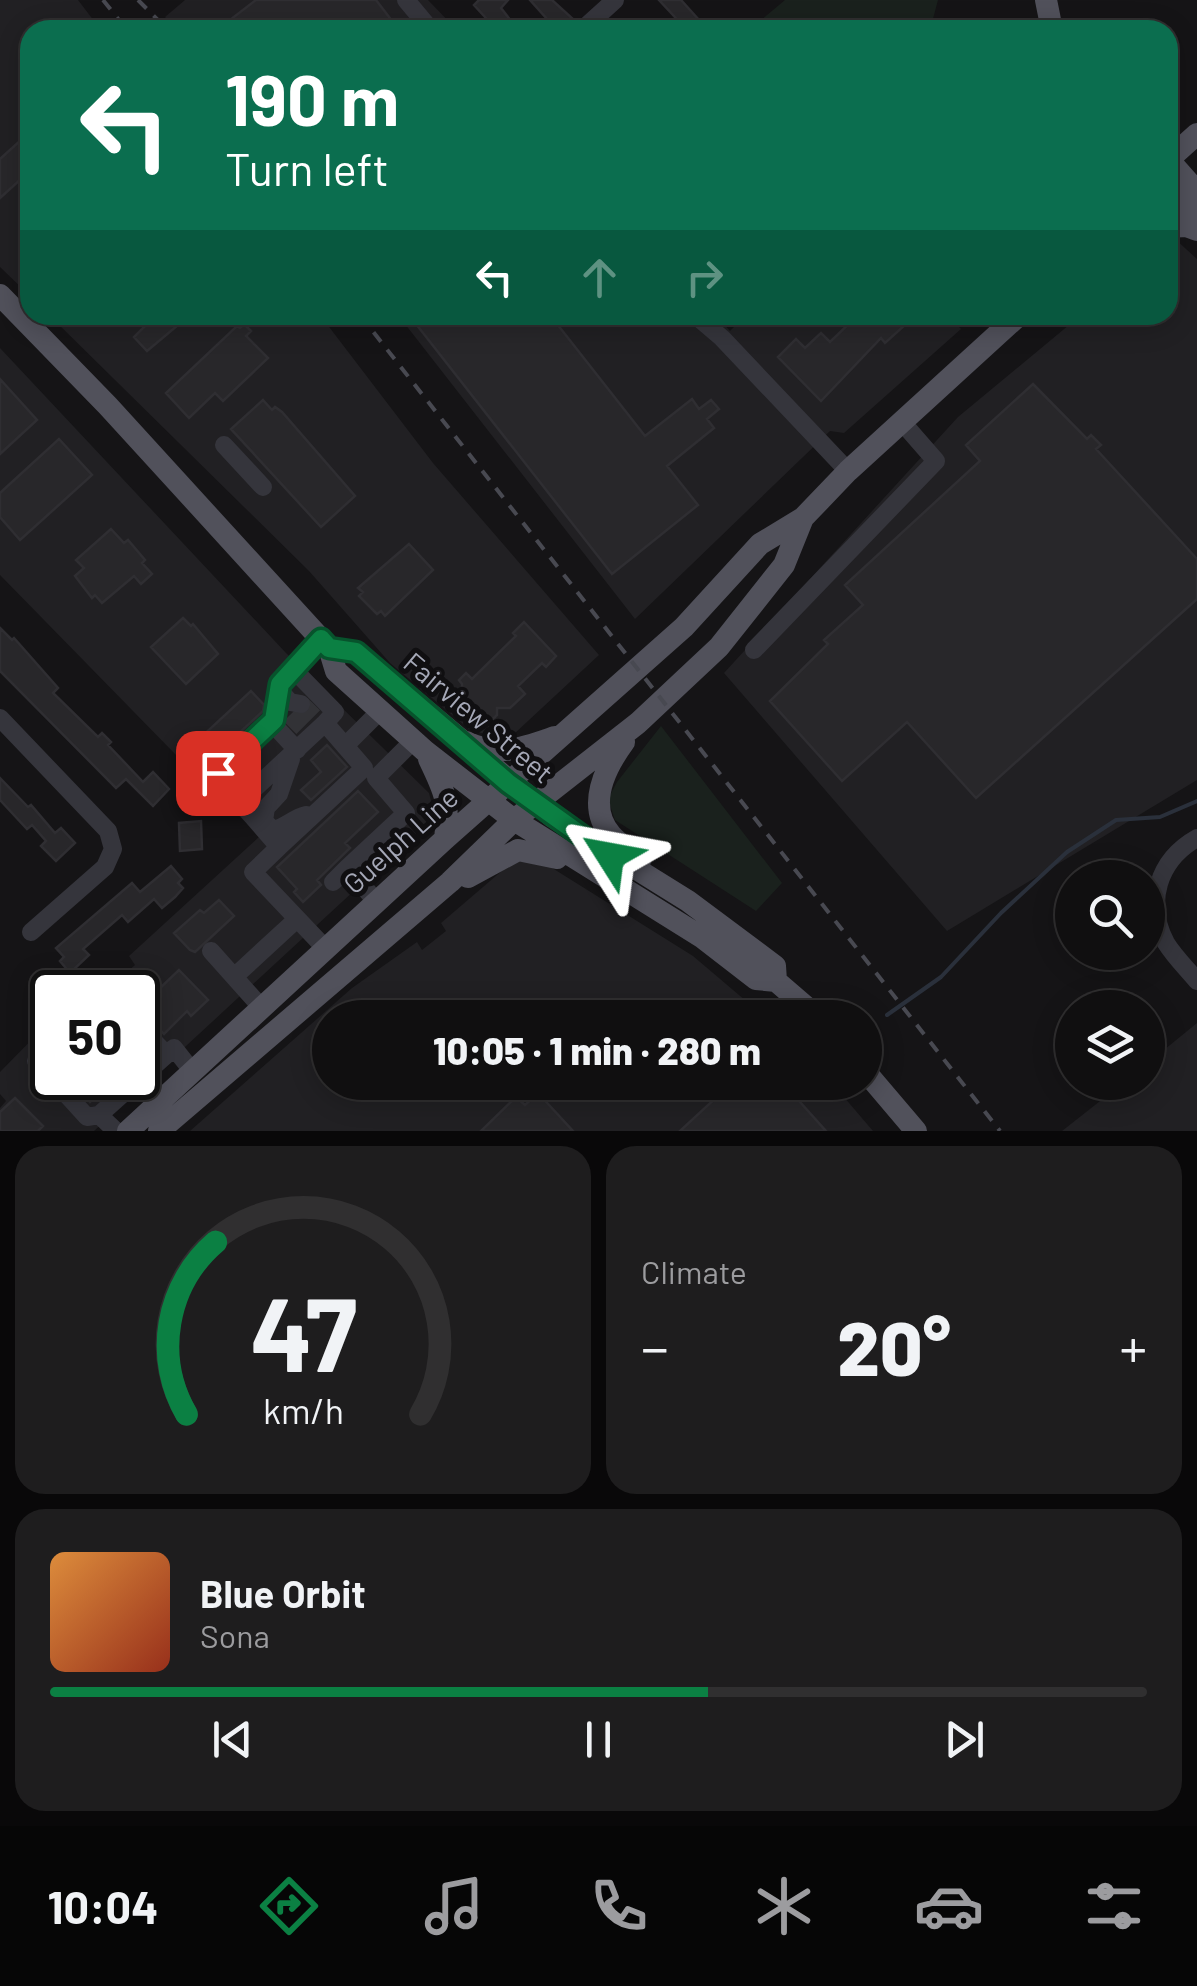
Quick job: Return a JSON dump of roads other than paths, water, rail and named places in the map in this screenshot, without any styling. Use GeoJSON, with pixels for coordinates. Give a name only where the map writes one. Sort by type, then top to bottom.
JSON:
{"type":"FeatureCollection","features":[{"type":"Feature","properties":{"kind":"main road"},"geometry":{"type":"LineString","coordinates":[[1178,151],[1197,134]]}},
{"type":"Feature","properties":{"kind":"main road"},"geometry":{"type":"LineString","coordinates":[[1182,187],[1197,218]]}},
{"type":"Feature","properties":{"kind":"main road","name":"Fairview Street"},"geometry":{"type":"LineString","coordinates":[[0,295],[20,316]]}},
{"type":"Feature","properties":{"kind":"main road","name":"Fairview Street"},"geometry":{"type":"LineString","coordinates":[[29,325],[325,644],[336,671],[419,746],[514,820],[703,938],[756,979],[776,981],[798,1000]]}},
{"type":"Feature","properties":{"kind":"main road","name":"Guelph Line"},"geometry":{"type":"LineString","coordinates":[[144,1126],[185,1080],[262,1007],[445,838],[684,627],[760,544],[803,518],[848,470],[1008,325]]}},
{"type":"Feature","properties":{"kind":"main road","name":"Guelph Line"},"geometry":{"type":"LineString","coordinates":[[144,1126],[450,882],[514,820],[638,723],[719,647],[784,565],[803,518]]}},
{"type":"Feature","properties":{"kind":"main road","name":"Fairview Street"},"geometry":{"type":"LineString","coordinates":[[325,644],[356,652],[535,804],[767,958],[775,966],[776,981]]}},
{"type":"Feature","properties":{"kind":"main road"},"geometry":{"type":"LineString","coordinates":[[638,723],[608,763],[598,805],[609,832],[639,858],[648,878]]}},
{"type":"Feature","properties":{"kind":"main road"},"geometry":{"type":"LineString","coordinates":[[450,734],[489,751],[509,752],[563,734]]}},
{"type":"Feature","properties":{"kind":"main road"},"geometry":{"type":"LineString","coordinates":[[419,746],[446,794],[445,838]]}},
{"type":"Feature","properties":{"kind":"main road"},"geometry":{"type":"LineString","coordinates":[[450,882],[474,876],[500,857],[518,850],[577,862]]}},
{"type":"Feature","properties":{"kind":"main road"},"geometry":{"type":"LineString","coordinates":[[882,1091],[916,1131]]}},
{"type":"Feature","properties":{"kind":"street"},"geometry":{"type":"LineString","coordinates":[[406,0],[423,20]]}},
{"type":"Feature","properties":{"kind":"street"},"geometry":{"type":"LineString","coordinates":[[593,20],[616,0]]}},
{"type":"Feature","properties":{"kind":"street"},"geometry":{"type":"LineString","coordinates":[[707,325],[848,470]]}},
{"type":"Feature","properties":{"kind":"street"},"geometry":{"type":"LineString","coordinates":[[754,650],[936,461],[902,422]]}},
{"type":"Feature","properties":{"kind":"street"},"geometry":{"type":"LineString","coordinates":[[224,446],[263,487]]}},
{"type":"Feature","properties":{"kind":"street"},"geometry":{"type":"LineString","coordinates":[[292,670],[325,644]]}},
{"type":"Feature","properties":{"kind":"street"},"geometry":{"type":"LineString","coordinates":[[292,670],[304,715],[295,752],[279,794],[266,808],[264,821],[273,830],[294,818],[316,814]]}},
{"type":"Feature","properties":{"kind":"street"},"geometry":{"type":"LineString","coordinates":[[218,773],[272,722],[335,712],[292,670]]}},
{"type":"Feature","properties":{"kind":"street"},"geometry":{"type":"LineString","coordinates":[[345,746],[380,711]]}},
{"type":"Feature","properties":{"kind":"street"},"geometry":{"type":"LineString","coordinates":[[304,715],[345,746],[364,768],[253,872],[326,948]]}},
{"type":"Feature","properties":{"kind":"street"},"geometry":{"type":"LineString","coordinates":[[0,718],[108,831],[113,849],[105,867],[31,932]]}},
{"type":"Feature","properties":{"kind":"street"},"geometry":{"type":"LineString","coordinates":[[272,722],[295,752]]}},
{"type":"Feature","properties":{"kind":"street"},"geometry":{"type":"LineString","coordinates":[[333,882],[406,813],[376,778],[419,746]]}},
{"type":"Feature","properties":{"kind":"street"},"geometry":{"type":"LineString","coordinates":[[280,847],[240,802],[295,752]]}},
{"type":"Feature","properties":{"kind":"street"},"geometry":{"type":"LineString","coordinates":[[1197,838],[1171,860],[1156,884],[1156,912],[1166,943],[1197,981]]}},
{"type":"Feature","properties":{"kind":"street"},"geometry":{"type":"LineString","coordinates":[[347,868],[376,902]]}},
{"type":"Feature","properties":{"kind":"street"},"geometry":{"type":"LineString","coordinates":[[234,977],[297,919]]}},
{"type":"Feature","properties":{"kind":"street"},"geometry":{"type":"LineString","coordinates":[[211,951],[262,1007]]}},
{"type":"Feature","properties":{"kind":"street"},"geometry":{"type":"LineString","coordinates":[[161,1058],[174,1048],[185,1080]]}},
{"type":"Feature","properties":{"kind":"street"},"geometry":{"type":"LineString","coordinates":[[72,1100],[87,1116],[99,1115],[115,1100]]}},
{"type":"Feature","properties":{"kind":"street"},"geometry":{"type":"LineString","coordinates":[[127,1100],[144,1126]]}},
{"type":"Feature","properties":{"kind":"street"},"geometry":{"type":"LineString","coordinates":[[99,1115],[116,1131]]}},
{"type":"Feature","properties":{"kind":"waterway"},"geometry":{"type":"LineString","coordinates":[[887,1015],[941,977],[1001,913],[1067,852],[1116,820],[1160,817],[1197,801]]}},
{"type":"Feature","properties":{"kind":"tunnel"},"geometry":{"type":"LineString","coordinates":[[301,704],[314,717]]}},
{"type":"Feature","properties":{"kind":"tunnel"},"geometry":{"type":"LineString","coordinates":[[290,715],[303,728]]}},
{"type":"Feature","properties":{"kind":"railway"},"geometry":{"type":"LineString","coordinates":[[103,0],[119,20]]}},
{"type":"Feature","properties":{"kind":"railway"},"geometry":{"type":"LineString","coordinates":[[138,0],[158,20]]}},
{"type":"Feature","properties":{"kind":"railway"},"geometry":{"type":"LineString","coordinates":[[368,325],[1000,1131]]}}]}
